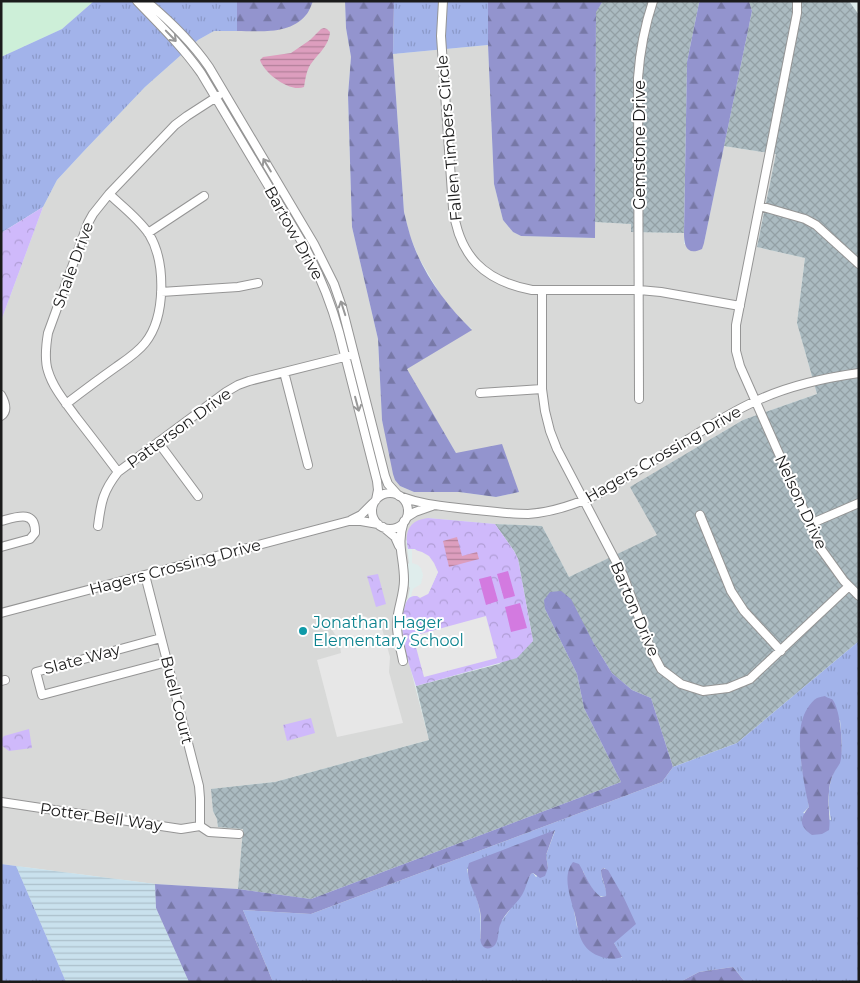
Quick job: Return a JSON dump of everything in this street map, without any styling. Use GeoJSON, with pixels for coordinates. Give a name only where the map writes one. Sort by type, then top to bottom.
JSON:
{"type":"FeatureCollection","features":[{"type":"Feature","properties":{"kind":"street","name":"Bartow Drive"},"geometry":{"type":"LineString","coordinates":[[137,1],[190,56],[306,249],[316,269],[333,310],[377,481],[378,490],[375,501]]}},
{"type":"Feature","properties":{"kind":"street","name":"Bartow Drive"},"geometry":{"type":"LineString","coordinates":[[146,1],[181,32],[197,50],[314,244],[334,284],[342,307],[385,476],[392,490],[398,495]]}},
{"type":"Feature","properties":{"kind":"street","name":"Fallen Timbers Circle"},"geometry":{"type":"LineString","coordinates":[[443,1],[441,36],[452,208],[460,238],[468,253],[479,266],[491,276],[519,288],[542,291],[639,290],[740,306]]}},
{"type":"Feature","properties":{"kind":"street","name":"Gemstone Drive"},"geometry":{"type":"LineString","coordinates":[[639,399],[638,78],[644,30],[653,1]]}},
{"type":"Feature","properties":{"kind":"street"},"geometry":{"type":"LineString","coordinates":[[756,401],[740,366],[736,351],[736,325],[760,206],[797,1]]}},
{"type":"Feature","properties":{"kind":"street","name":"Shale Drive"},"geometry":{"type":"LineString","coordinates":[[118,472],[66,404],[52,382],[47,370],[46,358],[48,333],[88,223],[99,205],[176,125],[224,92]]}},
{"type":"Feature","properties":{"kind":"street"},"geometry":{"type":"LineString","coordinates":[[66,404],[144,344],[152,334],[160,309],[161,292],[158,255],[154,245],[148,233],[138,221],[109,194]]}},
{"type":"Feature","properties":{"kind":"street"},"geometry":{"type":"LineString","coordinates":[[148,233],[204,196]]}},
{"type":"Feature","properties":{"kind":"street"},"geometry":{"type":"LineString","coordinates":[[760,206],[805,219],[816,225],[859,264]]}},
{"type":"Feature","properties":{"kind":"street"},"geometry":{"type":"LineString","coordinates":[[161,292],[238,287],[258,283]]}},
{"type":"Feature","properties":{"kind":"street","name":"Barton Drive"},"geometry":{"type":"LineString","coordinates":[[542,291],[542,388],[550,431],[556,449],[623,574],[654,656],[661,668],[681,684],[703,691],[728,688],[750,679],[849,586]]}},
{"type":"Feature","properties":{"kind":"street","name":"Patterson Drive"},"geometry":{"type":"LineString","coordinates":[[98,526],[100,505],[104,494],[109,483],[118,472],[226,392],[238,385],[355,355]]}},
{"type":"Feature","properties":{"kind":"street"},"geometry":{"type":"LineString","coordinates":[[284,372],[308,465]]}},
{"type":"Feature","properties":{"kind":"street","name":"Hagers Crossing Drive"},"geometry":{"type":"LineString","coordinates":[[398,495],[409,500],[434,506],[528,514],[549,511],[584,501],[604,491],[729,415],[756,401],[810,382],[859,373]]}},
{"type":"Feature","properties":{"kind":"street"},"geometry":{"type":"LineString","coordinates":[[480,393],[542,388]]}},
{"type":"Feature","properties":{"kind":"street"},"geometry":{"type":"LineString","coordinates":[[1,395],[6,409],[5,413],[1,416]]}},
{"type":"Feature","properties":{"kind":"street","name":"Nelson Drive"},"geometry":{"type":"LineString","coordinates":[[756,401],[821,549],[844,580],[859,596]]}},
{"type":"Feature","properties":{"kind":"street"},"geometry":{"type":"LineString","coordinates":[[158,442],[198,496]]}},
{"type":"Feature","properties":{"kind":"street"},"geometry":{"type":"LineString","coordinates":[[399,546],[401,530],[408,509],[406,503],[398,495],[383,494],[375,501],[372,510],[374,519],[395,537],[399,546],[404,578],[404,592],[397,622],[398,637],[404,661]]}},
{"type":"Feature","properties":{"kind":"street","name":"Hagers Crossing Drive"},"geometry":{"type":"LineString","coordinates":[[349,522],[375,501]]}},
{"type":"Feature","properties":{"kind":"street"},"geometry":{"type":"LineString","coordinates":[[810,524],[859,503]]}},
{"type":"Feature","properties":{"kind":"street","name":"Hagers Crossing Drive"},"geometry":{"type":"LineString","coordinates":[[405,519],[415,512],[434,506]]}},
{"type":"Feature","properties":{"kind":"street"},"geometry":{"type":"LineString","coordinates":[[700,515],[731,591],[744,611],[781,651]]}},
{"type":"Feature","properties":{"kind":"street"},"geometry":{"type":"LineString","coordinates":[[1,521],[25,516],[33,521],[36,529],[35,534],[30,539],[1,547]]}},
{"type":"Feature","properties":{"kind":"street"},"geometry":{"type":"LineString","coordinates":[[380,526],[393,528],[399,526],[405,519]]}},
{"type":"Feature","properties":{"kind":"street","name":"Hagers Crossing Drive"},"geometry":{"type":"LineString","coordinates":[[1,613],[349,522],[361,521],[380,526]]}},
{"type":"Feature","properties":{"kind":"street","name":"Buell Court"},"geometry":{"type":"LineString","coordinates":[[145,575],[199,786],[200,826]]}},
{"type":"Feature","properties":{"kind":"street","name":"Slate Way"},"geometry":{"type":"LineString","coordinates":[[161,638],[36,672],[42,695],[168,662]]}},
{"type":"Feature","properties":{"kind":"street","name":"Potter Bell Way"},"geometry":{"type":"LineString","coordinates":[[1,802],[181,828],[200,826],[209,832],[239,834]]}},
{"type":"Feature","properties":{"kind":"shaded area"},"geometry":{"type":"Polygon","coordinates":[[[1,1],[94,1],[62,29],[1,57],[1,1]]]}},
{"type":"Feature","properties":{"kind":"shaded area"},"geometry":{"type":"Polygon","coordinates":[[[313,1],[345,1],[346,28],[351,57],[348,95],[352,227],[378,339],[382,420],[400,486],[414,492],[459,492],[496,497],[519,492],[456,453],[406,369],[472,329],[459,318],[440,294],[419,258],[410,236],[404,212],[393,54],[488,45],[494,184],[503,220],[513,232],[521,236],[595,238],[595,222],[632,224],[632,232],[684,233],[684,244],[704,243],[724,146],[776,154],[757,247],[805,258],[797,323],[817,394],[743,420],[631,487],[658,535],[569,577],[542,526],[428,518],[406,541],[409,563],[407,565],[408,585],[410,588],[404,609],[402,628],[429,740],[275,782],[212,789],[213,811],[218,827],[243,829],[238,889],[155,884],[1,864],[1,321],[43,207],[57,180],[145,87],[198,40],[214,31],[270,31],[305,16],[313,1]]]}},
{"type":"Feature","properties":{"kind":"shaded area"},"geometry":{"type":"Polygon","coordinates":[[[603,1],[700,1],[687,62],[684,233],[631,232],[631,224],[595,222],[596,11],[603,1]]]}},
{"type":"Feature","properties":{"kind":"shaded area"},"geometry":{"type":"Polygon","coordinates":[[[749,1],[849,1],[859,15],[859,641],[737,743],[673,767],[651,698],[632,690],[612,673],[593,642],[545,609],[577,674],[584,708],[621,782],[311,899],[238,889],[243,829],[218,827],[213,811],[211,789],[275,782],[429,740],[416,686],[499,664],[533,641],[518,559],[495,524],[542,526],[569,577],[657,535],[630,487],[743,420],[817,394],[797,323],[805,258],[757,247],[776,154],[724,146],[752,11],[749,1]]]}},
{"type":"Feature","properties":{"kind":"shaded area"},"geometry":{"type":"Polygon","coordinates":[[[324,28],[330,32],[329,37],[325,47],[309,67],[304,87],[298,88],[285,85],[272,76],[262,65],[260,60],[263,57],[291,53],[324,28]]]}},
{"type":"Feature","properties":{"kind":"shaded area"},"geometry":{"type":"Polygon","coordinates":[[[457,537],[462,556],[477,552],[479,559],[449,567],[443,541],[457,537]]]}},
{"type":"Feature","properties":{"kind":"shaded area"},"geometry":{"type":"Polygon","coordinates":[[[412,549],[429,556],[438,572],[428,594],[420,598],[411,596],[413,589],[421,584],[423,575],[421,568],[412,563],[412,549]]]}},
{"type":"Feature","properties":{"kind":"shaded area"},"geometry":{"type":"Polygon","coordinates":[[[508,571],[515,596],[504,599],[497,574],[508,571]]]}},
{"type":"Feature","properties":{"kind":"shaded area"},"geometry":{"type":"Polygon","coordinates":[[[491,576],[498,601],[486,605],[479,579],[491,576]]]}},
{"type":"Feature","properties":{"kind":"shaded area"},"geometry":{"type":"Polygon","coordinates":[[[520,603],[527,628],[511,632],[505,607],[520,603]]]}},
{"type":"Feature","properties":{"kind":"shaded area"},"geometry":{"type":"Polygon","coordinates":[[[358,616],[374,620],[381,626],[390,657],[389,672],[403,723],[337,737],[317,660],[341,653],[339,640],[332,630],[330,623],[358,616]]]}},
{"type":"Feature","properties":{"kind":"shaded area"},"geometry":{"type":"Polygon","coordinates":[[[486,616],[497,658],[424,677],[413,636],[486,616]]]}},
{"type":"Feature","properties":{"kind":"shaded area"},"geometry":{"type":"Polygon","coordinates":[[[16,866],[155,884],[156,908],[189,982],[66,982],[16,866]]]}},
{"type":"Feature","properties":{"kind":"green space"},"geometry":{"type":"Polygon","coordinates":[[[94,1],[237,1],[237,31],[214,31],[198,40],[145,87],[57,180],[43,207],[1,233],[1,57],[62,29],[94,1]]]}},
{"type":"Feature","properties":{"kind":"green space"},"geometry":{"type":"Polygon","coordinates":[[[237,1],[313,1],[306,15],[292,26],[274,31],[237,31],[237,1]]]}},
{"type":"Feature","properties":{"kind":"green space"},"geometry":{"type":"Polygon","coordinates":[[[345,1],[394,1],[393,54],[404,212],[410,235],[427,274],[443,298],[472,330],[407,369],[456,453],[502,444],[519,492],[496,497],[459,492],[414,492],[400,486],[395,480],[382,420],[378,339],[352,227],[348,95],[351,57],[346,28],[345,1]]]}},
{"type":"Feature","properties":{"kind":"green space"},"geometry":{"type":"Polygon","coordinates":[[[394,1],[488,1],[488,45],[393,54],[394,1]]]}},
{"type":"Feature","properties":{"kind":"green space"},"geometry":{"type":"Polygon","coordinates":[[[488,1],[603,1],[596,12],[595,238],[521,236],[513,232],[503,220],[494,184],[488,1]]]}},
{"type":"Feature","properties":{"kind":"green space"},"geometry":{"type":"Polygon","coordinates":[[[700,1],[749,1],[752,11],[704,243],[702,249],[693,251],[687,249],[684,233],[687,62],[700,1]]]}},
{"type":"Feature","properties":{"kind":"green space"},"geometry":{"type":"Polygon","coordinates":[[[43,207],[1,321],[1,233],[43,207]]]}},
{"type":"Feature","properties":{"kind":"green space"},"geometry":{"type":"Polygon","coordinates":[[[428,518],[495,524],[518,559],[533,641],[517,658],[416,686],[403,638],[402,618],[406,602],[409,598],[428,594],[438,572],[415,549],[408,549],[407,537],[412,524],[428,518]]]}},
{"type":"Feature","properties":{"kind":"green space"},"geometry":{"type":"Polygon","coordinates":[[[378,574],[386,604],[376,607],[367,576],[378,574]]]}},
{"type":"Feature","properties":{"kind":"green space"},"geometry":{"type":"Polygon","coordinates":[[[561,591],[571,599],[593,642],[612,673],[632,690],[651,698],[673,767],[662,782],[311,914],[243,910],[273,982],[189,982],[156,908],[155,884],[238,889],[311,899],[621,782],[584,708],[577,674],[545,609],[544,600],[550,592],[561,591]]]}},
{"type":"Feature","properties":{"kind":"green space"},"geometry":{"type":"Polygon","coordinates":[[[859,641],[859,982],[745,982],[733,967],[699,972],[680,982],[273,982],[243,910],[311,914],[662,782],[673,767],[737,743],[859,641]],[[840,720],[800,740],[802,767],[809,807],[803,813],[831,820],[829,791],[831,780],[841,755],[840,720]],[[555,831],[467,869],[479,907],[480,939],[500,923],[531,874],[533,873],[536,877],[548,868],[546,855],[555,831]],[[605,868],[601,870],[607,893],[606,896],[598,895],[595,892],[583,871],[574,911],[577,927],[622,958],[614,943],[605,868]]]}},
{"type":"Feature","properties":{"kind":"green space"},"geometry":{"type":"Polygon","coordinates":[[[825,696],[832,699],[838,712],[842,749],[840,763],[829,787],[829,830],[822,834],[812,835],[805,829],[802,822],[803,815],[809,807],[801,764],[800,730],[803,718],[810,705],[817,698],[825,696]]]}},
{"type":"Feature","properties":{"kind":"green space"},"geometry":{"type":"Polygon","coordinates":[[[311,718],[315,733],[287,741],[283,725],[311,718]]]}},
{"type":"Feature","properties":{"kind":"green space"},"geometry":{"type":"Polygon","coordinates":[[[29,729],[32,748],[9,751],[1,745],[1,740],[4,736],[29,729]]]}},
{"type":"Feature","properties":{"kind":"green space"},"geometry":{"type":"Polygon","coordinates":[[[555,830],[546,855],[548,868],[545,876],[540,878],[533,873],[531,874],[522,895],[503,919],[495,945],[485,948],[481,941],[480,909],[469,880],[469,863],[555,830]]]}},
{"type":"Feature","properties":{"kind":"green space"},"geometry":{"type":"Polygon","coordinates":[[[573,862],[579,864],[591,886],[601,897],[606,896],[606,893],[601,870],[603,868],[608,870],[624,898],[636,924],[614,943],[622,957],[610,959],[592,953],[580,938],[567,879],[573,862]]]}},
{"type":"Feature","properties":{"kind":"green space"},"geometry":{"type":"Polygon","coordinates":[[[1,864],[16,866],[66,982],[1,982],[1,864]]]}},
{"type":"Feature","properties":{"kind":"green space"},"geometry":{"type":"Polygon","coordinates":[[[733,967],[745,982],[680,982],[699,972],[733,967]]]}},
{"type":"Feature","properties":{"kind":"place","name":"Jonathan Hager Elementary School"},"geometry":{"type":"Point","coordinates":[303,631]}}]}
